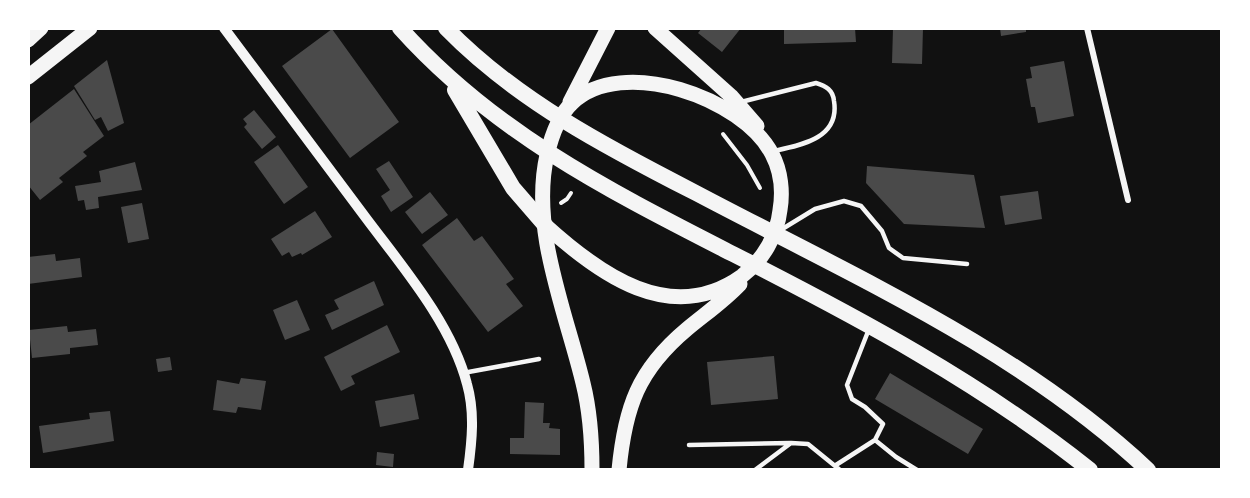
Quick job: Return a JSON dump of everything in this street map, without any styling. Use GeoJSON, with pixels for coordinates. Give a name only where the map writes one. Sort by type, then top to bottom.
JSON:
{"type":"FeatureCollection","features":[{"type":"Feature","properties":{"kind":"highway"},"geometry":{"type":"LineString","coordinates":[[400,28],[447,76],[487,110],[547,153],[617,194],[870,326],[985,394],[1057,443],[1090,470]]}},
{"type":"Feature","properties":{"kind":"highway"},"geometry":{"type":"LineString","coordinates":[[446,28],[499,75],[562,118],[650,169],[986,348],[1076,410],[1148,470]]}},
{"type":"Feature","properties":{"kind":"highway"},"geometry":{"type":"LineString","coordinates":[[447,76],[513,188],[545,225]]}},
{"type":"Feature","properties":{"kind":"main road"},"geometry":{"type":"LineString","coordinates":[[28,40],[41,28]]}},
{"type":"Feature","properties":{"kind":"main road"},"geometry":{"type":"LineString","coordinates":[[28,77],[90,28]]}},
{"type":"Feature","properties":{"kind":"main road"},"geometry":{"type":"LineString","coordinates":[[592,470],[591,424],[583,383],[553,268],[545,225],[543,191],[547,153],[562,118],[608,28]]}},
{"type":"Feature","properties":{"kind":"main road"},"geometry":{"type":"LineString","coordinates":[[619,470],[629,411],[636,390],[646,372],[666,349],[728,297],[756,266],[774,234],[781,196],[779,175],[771,152],[758,128],[737,102],[656,28]]}},
{"type":"Feature","properties":{"kind":"main road"},"geometry":{"type":"LineString","coordinates":[[562,118],[572,103],[606,84],[647,83],[680,89],[720,107],[751,128],[771,152]]}},
{"type":"Feature","properties":{"kind":"main road"},"geometry":{"type":"LineString","coordinates":[[545,225],[584,259],[609,275],[640,290],[665,295],[680,297],[720,289],[756,266]]}},
{"type":"Feature","properties":{"kind":"street"},"geometry":{"type":"LineString","coordinates":[[224,28],[405,270],[445,333],[464,373],[472,410],[468,470]]}},
{"type":"Feature","properties":{"kind":"street"},"geometry":{"type":"LineString","coordinates":[[1087,28],[1128,200]]}},
{"type":"Feature","properties":{"kind":"lane"},"geometry":{"type":"LineString","coordinates":[[720,107],[816,83],[827,87],[834,96],[836,113],[832,127],[820,136],[771,152]]}},
{"type":"Feature","properties":{"kind":"lane"},"geometry":{"type":"LineString","coordinates":[[774,234],[815,209],[844,201],[861,207],[882,231],[889,248],[903,258],[967,264]]}},
{"type":"Feature","properties":{"kind":"lane"},"geometry":{"type":"LineString","coordinates":[[689,445],[808,444],[838,467],[875,440],[883,424],[865,407],[852,399],[847,385],[870,326]]}},
{"type":"Feature","properties":{"kind":"lane"},"geometry":{"type":"LineString","coordinates":[[464,373],[539,359]]}},
{"type":"Feature","properties":{"kind":"lane"},"geometry":{"type":"LineString","coordinates":[[875,440],[916,470]]}},
{"type":"Feature","properties":{"kind":"lane"},"geometry":{"type":"LineString","coordinates":[[755,470],[791,443]]}},
{"type":"Feature","properties":{"kind":"path"},"geometry":{"type":"LineString","coordinates":[[723,133],[747,165],[760,189]]}},
{"type":"Feature","properties":{"kind":"path"},"geometry":{"type":"LineString","coordinates":[[561,203],[571,193]]}},
{"type":"Feature","properties":{"kind":"building"},"geometry":{"type":"Polygon","coordinates":[[[702,28],[741,28],[722,52],[698,33],[702,28]]]}},
{"type":"Feature","properties":{"kind":"building"},"geometry":{"type":"Polygon","coordinates":[[[784,28],[855,28],[856,42],[784,44],[784,28]]]}},
{"type":"Feature","properties":{"kind":"building"},"geometry":{"type":"Polygon","coordinates":[[[893,28],[923,28],[922,64],[892,63],[893,28]]]}},
{"type":"Feature","properties":{"kind":"building"},"geometry":{"type":"Polygon","coordinates":[[[1000,28],[1026,28],[1026,32],[1001,36],[1000,28]]]}},
{"type":"Feature","properties":{"kind":"building"},"geometry":{"type":"Polygon","coordinates":[[[332,29],[399,122],[350,158],[282,66],[332,29]]]}},
{"type":"Feature","properties":{"kind":"building"},"geometry":{"type":"Polygon","coordinates":[[[107,60],[124,123],[108,131],[101,117],[95,120],[74,86],[107,60]]]}},
{"type":"Feature","properties":{"kind":"building"},"geometry":{"type":"Polygon","coordinates":[[[1064,61],[1074,116],[1038,123],[1035,107],[1031,107],[1026,79],[1032,78],[1030,67],[1064,61]]]}},
{"type":"Feature","properties":{"kind":"building"},"geometry":{"type":"Polygon","coordinates":[[[74,89],[104,136],[83,152],[87,156],[59,178],[63,182],[40,200],[28,185],[28,125],[74,89]]]}},
{"type":"Feature","properties":{"kind":"building"},"geometry":{"type":"Polygon","coordinates":[[[254,110],[276,137],[262,149],[244,127],[247,124],[243,119],[254,110]]]}},
{"type":"Feature","properties":{"kind":"building"},"geometry":{"type":"Polygon","coordinates":[[[278,145],[308,187],[284,204],[254,162],[278,145]]]}},
{"type":"Feature","properties":{"kind":"building"},"geometry":{"type":"Polygon","coordinates":[[[389,161],[413,197],[391,212],[381,196],[390,190],[376,169],[389,161]]]}},
{"type":"Feature","properties":{"kind":"building"},"geometry":{"type":"Polygon","coordinates":[[[135,162],[142,190],[98,197],[99,208],[86,210],[84,200],[78,201],[75,186],[101,182],[99,171],[135,162]]]}},
{"type":"Feature","properties":{"kind":"building"},"geometry":{"type":"Polygon","coordinates":[[[867,166],[974,175],[985,228],[904,224],[866,183],[867,166]]]}},
{"type":"Feature","properties":{"kind":"building"},"geometry":{"type":"Polygon","coordinates":[[[1038,191],[1042,219],[1005,225],[1000,196],[1038,191]]]}},
{"type":"Feature","properties":{"kind":"building"},"geometry":{"type":"Polygon","coordinates":[[[430,192],[448,215],[422,234],[405,212],[430,192]]]}},
{"type":"Feature","properties":{"kind":"building"},"geometry":{"type":"Polygon","coordinates":[[[142,203],[149,239],[128,243],[121,207],[142,203]]]}},
{"type":"Feature","properties":{"kind":"building"},"geometry":{"type":"Polygon","coordinates":[[[315,211],[332,237],[302,255],[301,253],[292,257],[289,252],[282,256],[271,239],[315,211]]]}},
{"type":"Feature","properties":{"kind":"building"},"geometry":{"type":"Polygon","coordinates":[[[457,218],[474,241],[482,236],[514,279],[506,284],[523,306],[488,332],[422,245],[457,218]]]}},
{"type":"Feature","properties":{"kind":"building"},"geometry":{"type":"Polygon","coordinates":[[[55,254],[56,261],[80,258],[82,277],[28,284],[28,257],[55,254]]]}},
{"type":"Feature","properties":{"kind":"building"},"geometry":{"type":"Polygon","coordinates":[[[374,281],[384,305],[332,330],[325,315],[339,309],[334,300],[374,281]]]}},
{"type":"Feature","properties":{"kind":"building"},"geometry":{"type":"Polygon","coordinates":[[[297,300],[310,330],[285,340],[273,310],[297,300]]]}},
{"type":"Feature","properties":{"kind":"building"},"geometry":{"type":"Polygon","coordinates":[[[387,325],[400,352],[351,376],[355,384],[341,391],[324,357],[387,325]]]}},
{"type":"Feature","properties":{"kind":"building"},"geometry":{"type":"Polygon","coordinates":[[[67,326],[68,332],[96,329],[98,345],[70,348],[70,354],[32,358],[29,330],[67,326]]]}},
{"type":"Feature","properties":{"kind":"building"},"geometry":{"type":"Polygon","coordinates":[[[774,356],[778,399],[711,405],[707,362],[774,356]]]}},
{"type":"Feature","properties":{"kind":"building"},"geometry":{"type":"Polygon","coordinates":[[[170,357],[172,370],[158,372],[156,359],[170,357]]]}},
{"type":"Feature","properties":{"kind":"building"},"geometry":{"type":"Polygon","coordinates":[[[890,373],[983,429],[968,454],[875,399],[890,373]]]}},
{"type":"Feature","properties":{"kind":"building"},"geometry":{"type":"Polygon","coordinates":[[[241,378],[266,381],[261,410],[238,407],[236,413],[213,410],[217,380],[239,384],[241,378]]]}},
{"type":"Feature","properties":{"kind":"building"},"geometry":{"type":"Polygon","coordinates":[[[414,394],[419,419],[380,427],[375,401],[414,394]]]}},
{"type":"Feature","properties":{"kind":"building"},"geometry":{"type":"Polygon","coordinates":[[[525,402],[544,403],[543,423],[550,423],[549,428],[560,429],[560,455],[510,454],[510,438],[524,438],[525,402]]]}},
{"type":"Feature","properties":{"kind":"building"},"geometry":{"type":"Polygon","coordinates":[[[110,411],[114,441],[43,453],[39,426],[90,419],[89,413],[110,411]]]}},
{"type":"Feature","properties":{"kind":"building"},"geometry":{"type":"Polygon","coordinates":[[[377,452],[394,454],[393,467],[376,465],[377,452]]]}}]}
